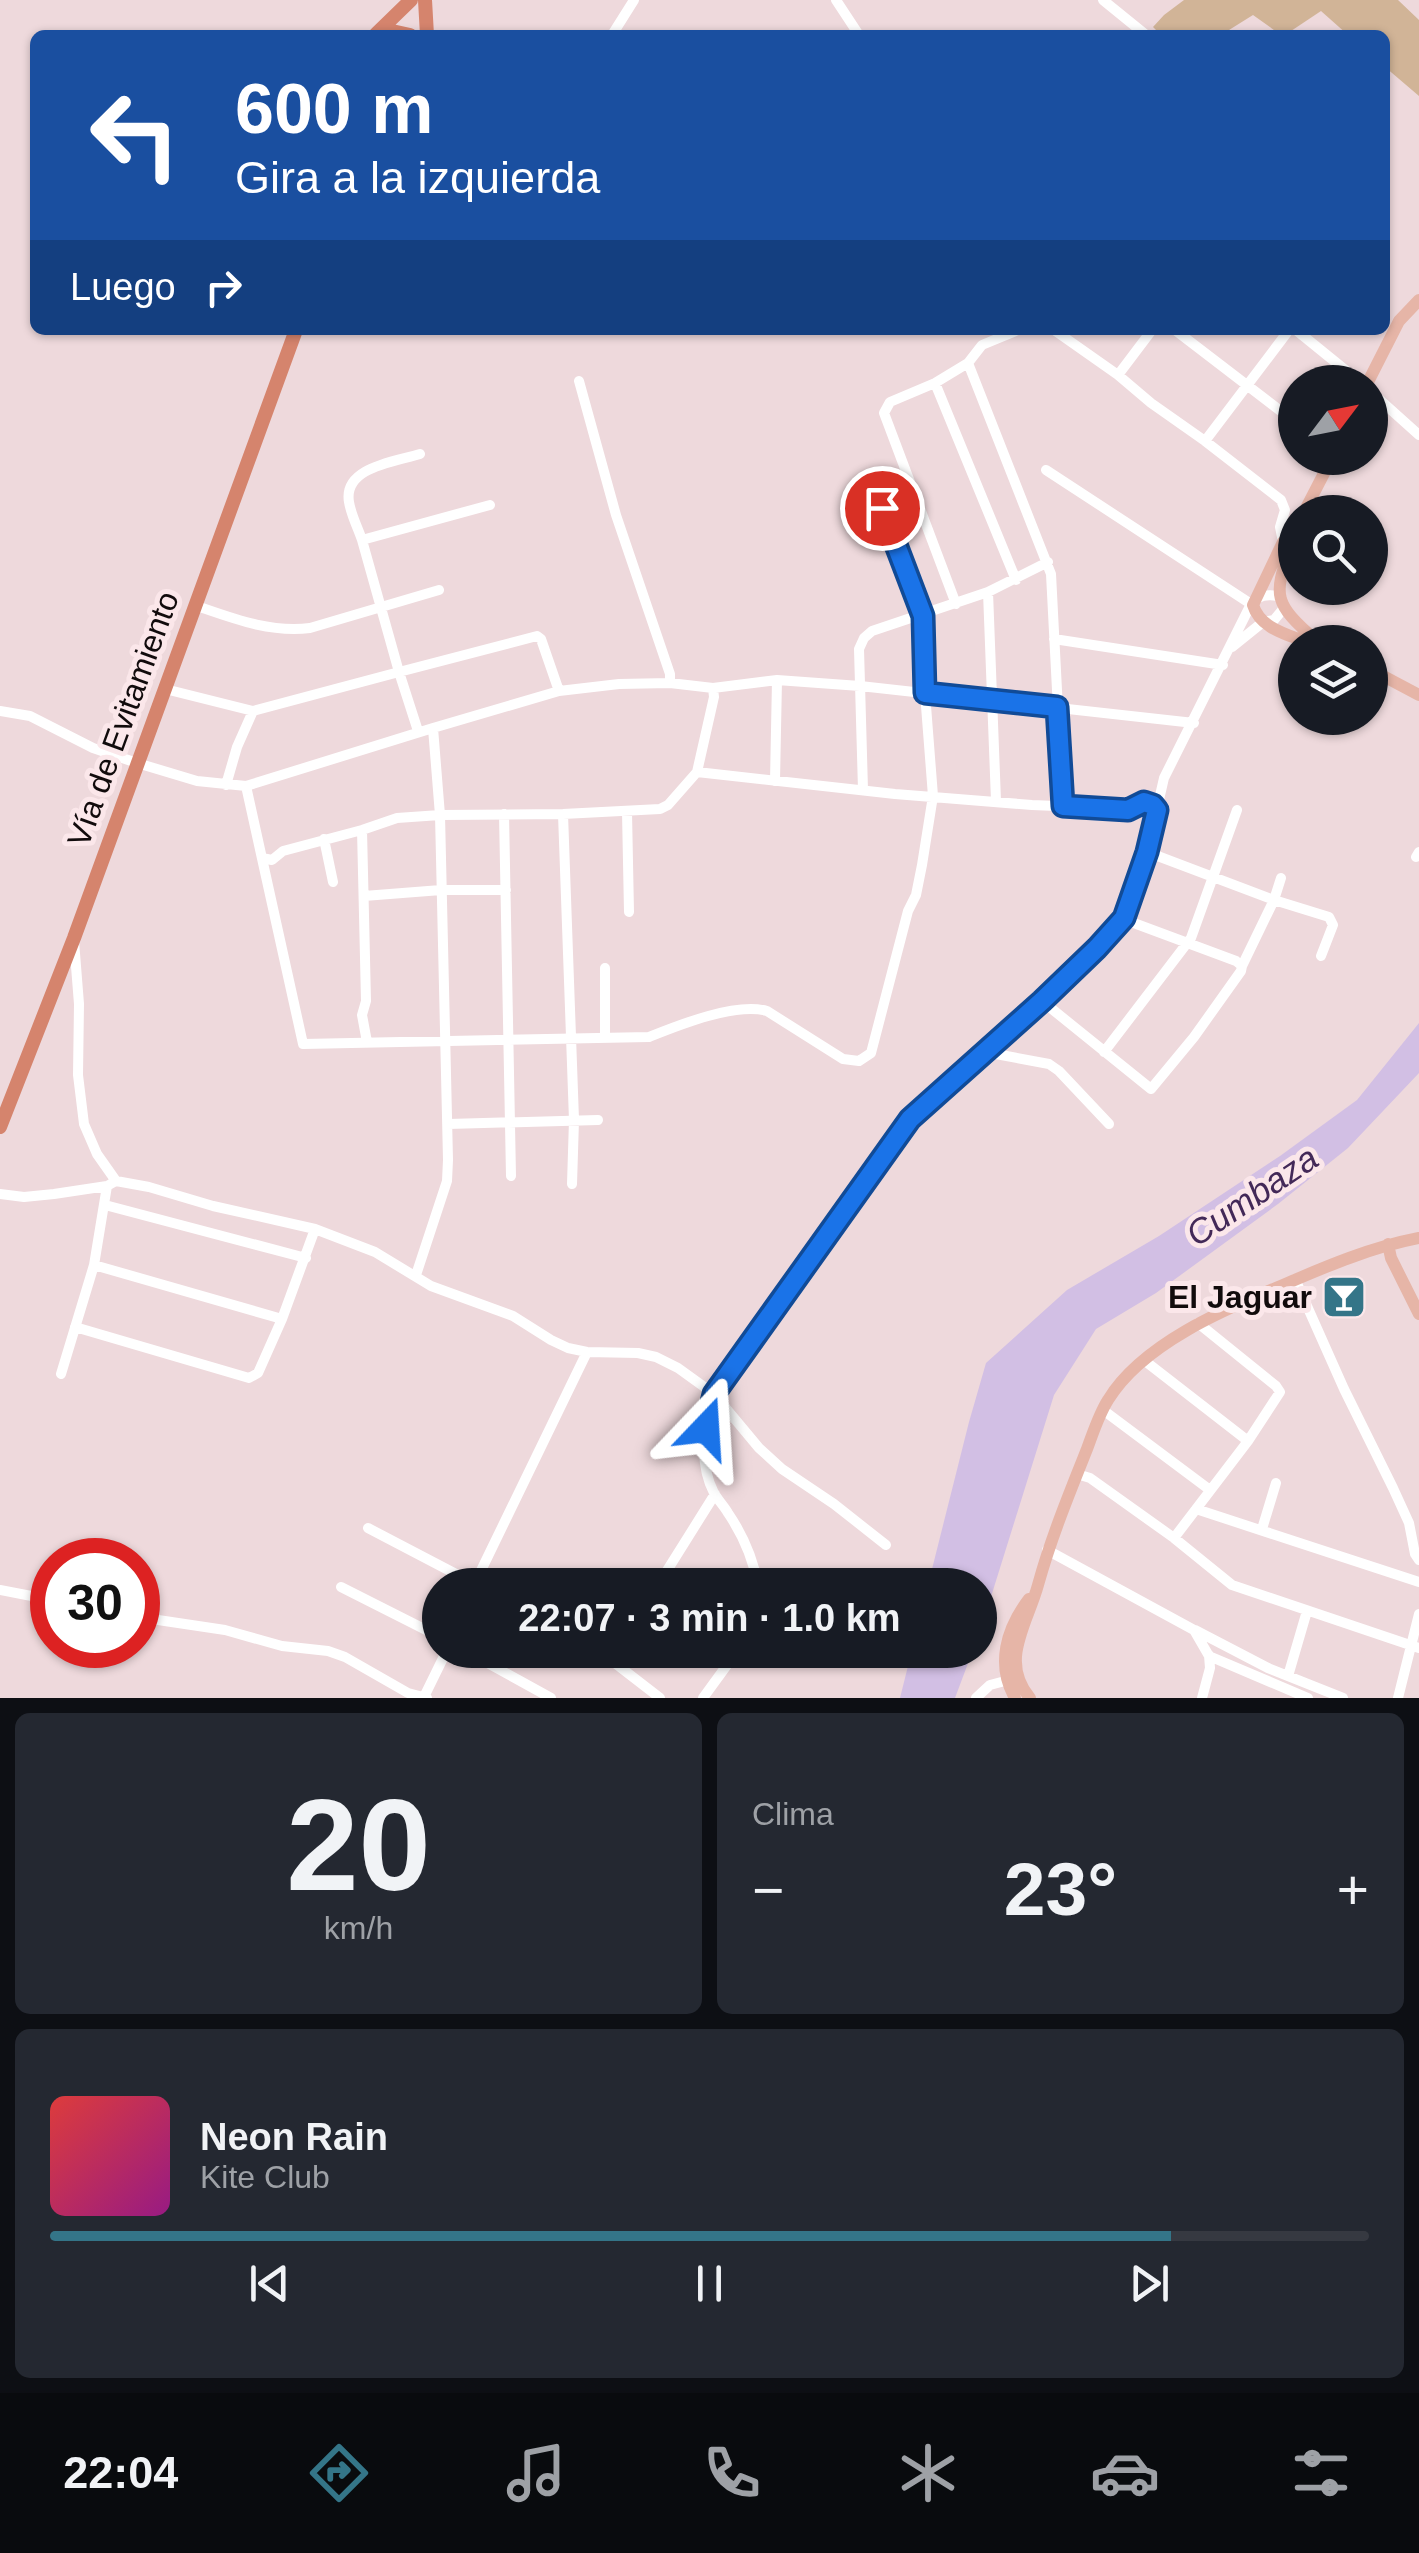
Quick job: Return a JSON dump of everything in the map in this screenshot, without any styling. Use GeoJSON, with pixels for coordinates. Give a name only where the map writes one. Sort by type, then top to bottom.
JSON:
{"type":"FeatureCollection","features":[{"type":"Feature","properties":{"kind":"highway"},"geometry":{"type":"LineString","coordinates":[[379,30],[412,0]]}},
{"type":"Feature","properties":{"kind":"highway"},"geometry":{"type":"LineString","coordinates":[[426,0],[427,30]]}},
{"type":"Feature","properties":{"kind":"highway","name":"Vía de Evitamiento"},"geometry":{"type":"LineString","coordinates":[[0,1126],[74,938],[294,335]]}},
{"type":"Feature","properties":{"kind":"main road"},"geometry":{"type":"LineString","coordinates":[[1377,365],[1399,321],[1419,300]]}},
{"type":"Feature","properties":{"kind":"main road"},"geometry":{"type":"LineString","coordinates":[[1278,558],[1253,602],[1262,622],[1278,629]]}},
{"type":"Feature","properties":{"kind":"main road"},"geometry":{"type":"LineString","coordinates":[[1283,605],[1298,625]]}},
{"type":"Feature","properties":{"kind":"main road"},"geometry":{"type":"LineString","coordinates":[[1388,679],[1419,696]]}},
{"type":"Feature","properties":{"kind":"main road"},"geometry":{"type":"LineString","coordinates":[[1030,1698],[1019,1682],[1014,1655],[1047,1550],[1106,1402],[1122,1381],[1198,1323],[1388,1244],[1419,1238]]}},
{"type":"Feature","properties":{"kind":"main road"},"geometry":{"type":"LineString","coordinates":[[1388,1244],[1419,1314]]}},
{"type":"Feature","properties":{"kind":"main road"},"geometry":{"type":"LineString","coordinates":[[1015,1698],[1005,1681],[1003,1661],[1024,1605],[1037,1588]]}},
{"type":"Feature","properties":{"kind":"street"},"geometry":{"type":"LineString","coordinates":[[615,30],[634,0]]}},
{"type":"Feature","properties":{"kind":"street"},"geometry":{"type":"LineString","coordinates":[[836,0],[856,30]]}},
{"type":"Feature","properties":{"kind":"street"},"geometry":{"type":"LineString","coordinates":[[1103,0],[1116,4],[1141,30]]}},
{"type":"Feature","properties":{"kind":"street"},"geometry":{"type":"LineString","coordinates":[[956,604],[884,413],[890,402],[935,383],[968,363],[982,345],[1006,335]]}},
{"type":"Feature","properties":{"kind":"street"},"geometry":{"type":"LineString","coordinates":[[1061,335],[1278,499]]}},
{"type":"Feature","properties":{"kind":"street"},"geometry":{"type":"LineString","coordinates":[[1118,375],[1148,335]]}},
{"type":"Feature","properties":{"kind":"street"},"geometry":{"type":"LineString","coordinates":[[1182,335],[1278,409]]}},
{"type":"Feature","properties":{"kind":"street"},"geometry":{"type":"LineString","coordinates":[[1204,441],[1289,335]]}},
{"type":"Feature","properties":{"kind":"street"},"geometry":{"type":"LineString","coordinates":[[1299,335],[1338,365]]}},
{"type":"Feature","properties":{"kind":"street"},"geometry":{"type":"LineString","coordinates":[[968,363],[1048,562],[1063,806]]}},
{"type":"Feature","properties":{"kind":"street"},"geometry":{"type":"LineString","coordinates":[[579,381],[616,515],[670,683]]}},
{"type":"Feature","properties":{"kind":"street"},"geometry":{"type":"LineString","coordinates":[[935,383],[1016,580]]}},
{"type":"Feature","properties":{"kind":"street"},"geometry":{"type":"LineString","coordinates":[[1388,407],[1419,435]]}},
{"type":"Feature","properties":{"kind":"street"},"geometry":{"type":"LineString","coordinates":[[418,732],[349,502],[351,483],[360,473],[420,454]]}},
{"type":"Feature","properties":{"kind":"street"},"geometry":{"type":"LineString","coordinates":[[1046,470],[1253,602]]}},
{"type":"Feature","properties":{"kind":"street"},"geometry":{"type":"LineString","coordinates":[[246,786],[302,1044],[649,1037],[701,1019],[754,1007],[767,1011],[843,1059],[859,1061],[871,1053],[908,911],[916,895],[933,796],[923,616],[882,508],[910,487]]}},
{"type":"Feature","properties":{"kind":"street"},"geometry":{"type":"LineString","coordinates":[[362,540],[490,505]]}},
{"type":"Feature","properties":{"kind":"street"},"geometry":{"type":"LineString","coordinates":[[863,790],[860,648],[864,638],[877,629],[988,592],[1048,562]]}},
{"type":"Feature","properties":{"kind":"street"},"geometry":{"type":"LineString","coordinates":[[194,605],[240,621],[294,630],[440,590]]}},
{"type":"Feature","properties":{"kind":"street"},"geometry":{"type":"LineString","coordinates":[[988,592],[996,801]]}},
{"type":"Feature","properties":{"kind":"street"},"geometry":{"type":"LineString","coordinates":[[753,1568],[748,1548],[714,1494],[706,1473],[706,1428],[714,1394],[910,1119],[1042,1001],[1124,918],[1147,852],[1164,778],[1253,602],[1270,594],[1278,600]]}},
{"type":"Feature","properties":{"kind":"street"},"geometry":{"type":"LineString","coordinates":[[1232,647],[1262,622],[1274,620],[1280,605]]}},
{"type":"Feature","properties":{"kind":"street"},"geometry":{"type":"LineString","coordinates":[[165,689],[252,712],[538,636],[559,691]]}},
{"type":"Feature","properties":{"kind":"street"},"geometry":{"type":"LineString","coordinates":[[1054,639],[1223,664]]}},
{"type":"Feature","properties":{"kind":"street"},"geometry":{"type":"LineString","coordinates":[[775,781],[777,680]]}},
{"type":"Feature","properties":{"kind":"street"},"geometry":{"type":"LineString","coordinates":[[0,711],[30,716],[93,748],[138,764],[197,781],[246,786],[559,691],[619,684],[670,683],[713,688],[777,680],[1194,722]]}},
{"type":"Feature","properties":{"kind":"street"},"geometry":{"type":"LineString","coordinates":[[262,858],[272,860],[284,851],[397,818],[664,808],[696,772],[713,688]]}},
{"type":"Feature","properties":{"kind":"street"},"geometry":{"type":"LineString","coordinates":[[226,785],[252,712]]}},
{"type":"Feature","properties":{"kind":"street"},"geometry":{"type":"LineString","coordinates":[[416,1276],[447,1181],[440,815],[433,728]]}},
{"type":"Feature","properties":{"kind":"street"},"geometry":{"type":"LineString","coordinates":[[696,772],[1063,806],[1128,810],[1144,802],[1157,810]]}},
{"type":"Feature","properties":{"kind":"street"},"geometry":{"type":"LineString","coordinates":[[1104,1052],[1191,938],[1237,810]]}},
{"type":"Feature","properties":{"kind":"street"},"geometry":{"type":"LineString","coordinates":[[627,812],[629,912]]}},
{"type":"Feature","properties":{"kind":"street"},"geometry":{"type":"LineString","coordinates":[[504,814],[511,1176]]}},
{"type":"Feature","properties":{"kind":"street"},"geometry":{"type":"LineString","coordinates":[[563,814],[572,1037],[572,1184]]}},
{"type":"Feature","properties":{"kind":"street"},"geometry":{"type":"LineString","coordinates":[[362,830],[366,1001],[362,1015],[366,1042]]}},
{"type":"Feature","properties":{"kind":"street"},"geometry":{"type":"LineString","coordinates":[[324,839],[332,882]]}},
{"type":"Feature","properties":{"kind":"street"},"geometry":{"type":"LineString","coordinates":[[1147,852],[1329,917],[1333,925],[1322,956]]}},
{"type":"Feature","properties":{"kind":"street"},"geometry":{"type":"LineString","coordinates":[[1042,1001],[1152,1090],[1241,972],[1282,878]]}},
{"type":"Feature","properties":{"kind":"street"},"geometry":{"type":"LineString","coordinates":[[364,896],[506,890]]}},
{"type":"Feature","properties":{"kind":"street"},"geometry":{"type":"LineString","coordinates":[[1124,918],[1242,966]]}},
{"type":"Feature","properties":{"kind":"street"},"geometry":{"type":"LineString","coordinates":[[61,1374],[94,1265],[112,1183],[84,1124],[78,1075],[79,1004],[74,938]]}},
{"type":"Feature","properties":{"kind":"street"},"geometry":{"type":"LineString","coordinates":[[606,968],[606,1036]]}},
{"type":"Feature","properties":{"kind":"street"},"geometry":{"type":"LineString","coordinates":[[985,1052],[1048,1064],[1109,1124]]}},
{"type":"Feature","properties":{"kind":"street"},"geometry":{"type":"LineString","coordinates":[[448,1124],[598,1120]]}},
{"type":"Feature","properties":{"kind":"street"},"geometry":{"type":"LineString","coordinates":[[0,1194],[24,1197],[112,1183],[315,1229],[375,1252],[432,1286],[512,1316],[568,1348],[656,1358],[701,1382],[782,1469],[886,1545]]}},
{"type":"Feature","properties":{"kind":"street"},"geometry":{"type":"LineString","coordinates":[[105,1204],[306,1258]]}},
{"type":"Feature","properties":{"kind":"street"},"geometry":{"type":"LineString","coordinates":[[75,1327],[249,1378],[258,1373],[282,1319],[315,1229]]}},
{"type":"Feature","properties":{"kind":"street"},"geometry":{"type":"LineString","coordinates":[[94,1265],[282,1319]]}},
{"type":"Feature","properties":{"kind":"street"},"geometry":{"type":"LineString","coordinates":[[1295,1280],[1409,1523],[1419,1560]]}},
{"type":"Feature","properties":{"kind":"street"},"geometry":{"type":"LineString","coordinates":[[1174,1538],[1280,1392],[1198,1323]]}},
{"type":"Feature","properties":{"kind":"street"},"geometry":{"type":"LineString","coordinates":[[484,1568],[587,1352]]}},
{"type":"Feature","properties":{"kind":"street"},"geometry":{"type":"LineString","coordinates":[[1145,1361],[1248,1440]]}},
{"type":"Feature","properties":{"kind":"street"},"geometry":{"type":"LineString","coordinates":[[1103,1410],[1210,1490]]}},
{"type":"Feature","properties":{"kind":"street"},"geometry":{"type":"LineString","coordinates":[[1077,1474],[1090,1478],[1174,1538],[1232,1585],[1415,1646]]}},
{"type":"Feature","properties":{"kind":"street"},"geometry":{"type":"LineString","coordinates":[[1262,1529],[1276,1482]]}},
{"type":"Feature","properties":{"kind":"street"},"geometry":{"type":"LineString","coordinates":[[668,1568],[714,1494]]}},
{"type":"Feature","properties":{"kind":"street"},"geometry":{"type":"LineString","coordinates":[[1196,1509],[1419,1582]]}},
{"type":"Feature","properties":{"kind":"street"},"geometry":{"type":"LineString","coordinates":[[368,1528],[445,1568]]}},
{"type":"Feature","properties":{"kind":"street"},"geometry":{"type":"LineString","coordinates":[[1047,1550],[1268,1668],[1344,1698]]}},
{"type":"Feature","properties":{"kind":"street"},"geometry":{"type":"LineString","coordinates":[[341,1586],[422,1628]]}},
{"type":"Feature","properties":{"kind":"street"},"geometry":{"type":"LineString","coordinates":[[0,1590],[30,1596]]}},
{"type":"Feature","properties":{"kind":"street"},"geometry":{"type":"LineString","coordinates":[[1288,1676],[1307,1610]]}},
{"type":"Feature","properties":{"kind":"street"},"geometry":{"type":"LineString","coordinates":[[1398,1698],[1415,1646],[1419,1614]]}},
{"type":"Feature","properties":{"kind":"street"},"geometry":{"type":"LineString","coordinates":[[160,1620],[226,1630],[282,1646],[328,1651],[408,1693],[426,1698],[439,1668]]}},
{"type":"Feature","properties":{"kind":"street"},"geometry":{"type":"LineString","coordinates":[[1194,1630],[1209,1656],[1308,1698]]}},
{"type":"Feature","properties":{"kind":"street"},"geometry":{"type":"LineString","coordinates":[[1202,1698],[1210,1668],[1210,1637]]}},
{"type":"Feature","properties":{"kind":"street"},"geometry":{"type":"LineString","coordinates":[[496,1668],[550,1698]]}},
{"type":"Feature","properties":{"kind":"street"},"geometry":{"type":"LineString","coordinates":[[621,1668],[660,1698]]}},
{"type":"Feature","properties":{"kind":"street"},"geometry":{"type":"LineString","coordinates":[[703,1698],[725,1668]]}},
{"type":"Feature","properties":{"kind":"street"},"geometry":{"type":"LineString","coordinates":[[976,1698],[990,1685],[1005,1681]]}},
{"type":"Feature","properties":{"kind":"shaded area"},"geometry":{"type":"Polygon","coordinates":[[[1184,0],[1398,0],[1419,20],[1419,96],[1390,71],[1390,30],[1342,30],[1321,11],[1292,30],[1274,30],[1253,15],[1229,30],[1156,30],[1153,27],[1184,0]]]}},
{"type":"Feature","properties":{"kind":"water","name":"Cumbaza"},"geometry":{"type":"Polygon","coordinates":[[[1419,1023],[1419,1073],[1348,1148],[1156,1293],[1096,1329],[1054,1395],[997,1578],[997,1568],[932,1568],[986,1363],[1067,1290],[1159,1236],[1357,1100],[1419,1023]]]}},
{"type":"Feature","properties":{"kind":"water"},"geometry":{"type":"Polygon","coordinates":[[[908,1668],[966,1668],[955,1698],[900,1698],[908,1668]]]}},
{"type":"Feature","properties":{"kind":"place","name":"El Jaguar"},"geometry":{"type":"Point","coordinates":[1344,1297]}},
{"type":"Feature","properties":{"kind":"route"},"geometry":{"type":"LineString","coordinates":[[706,1428],[714,1394],[910,1119],[1042,1001],[1124,918],[1157,810],[1148,802],[1128,810],[1063,806],[1057,707],[925,693],[923,616],[882,508]]}}]}
